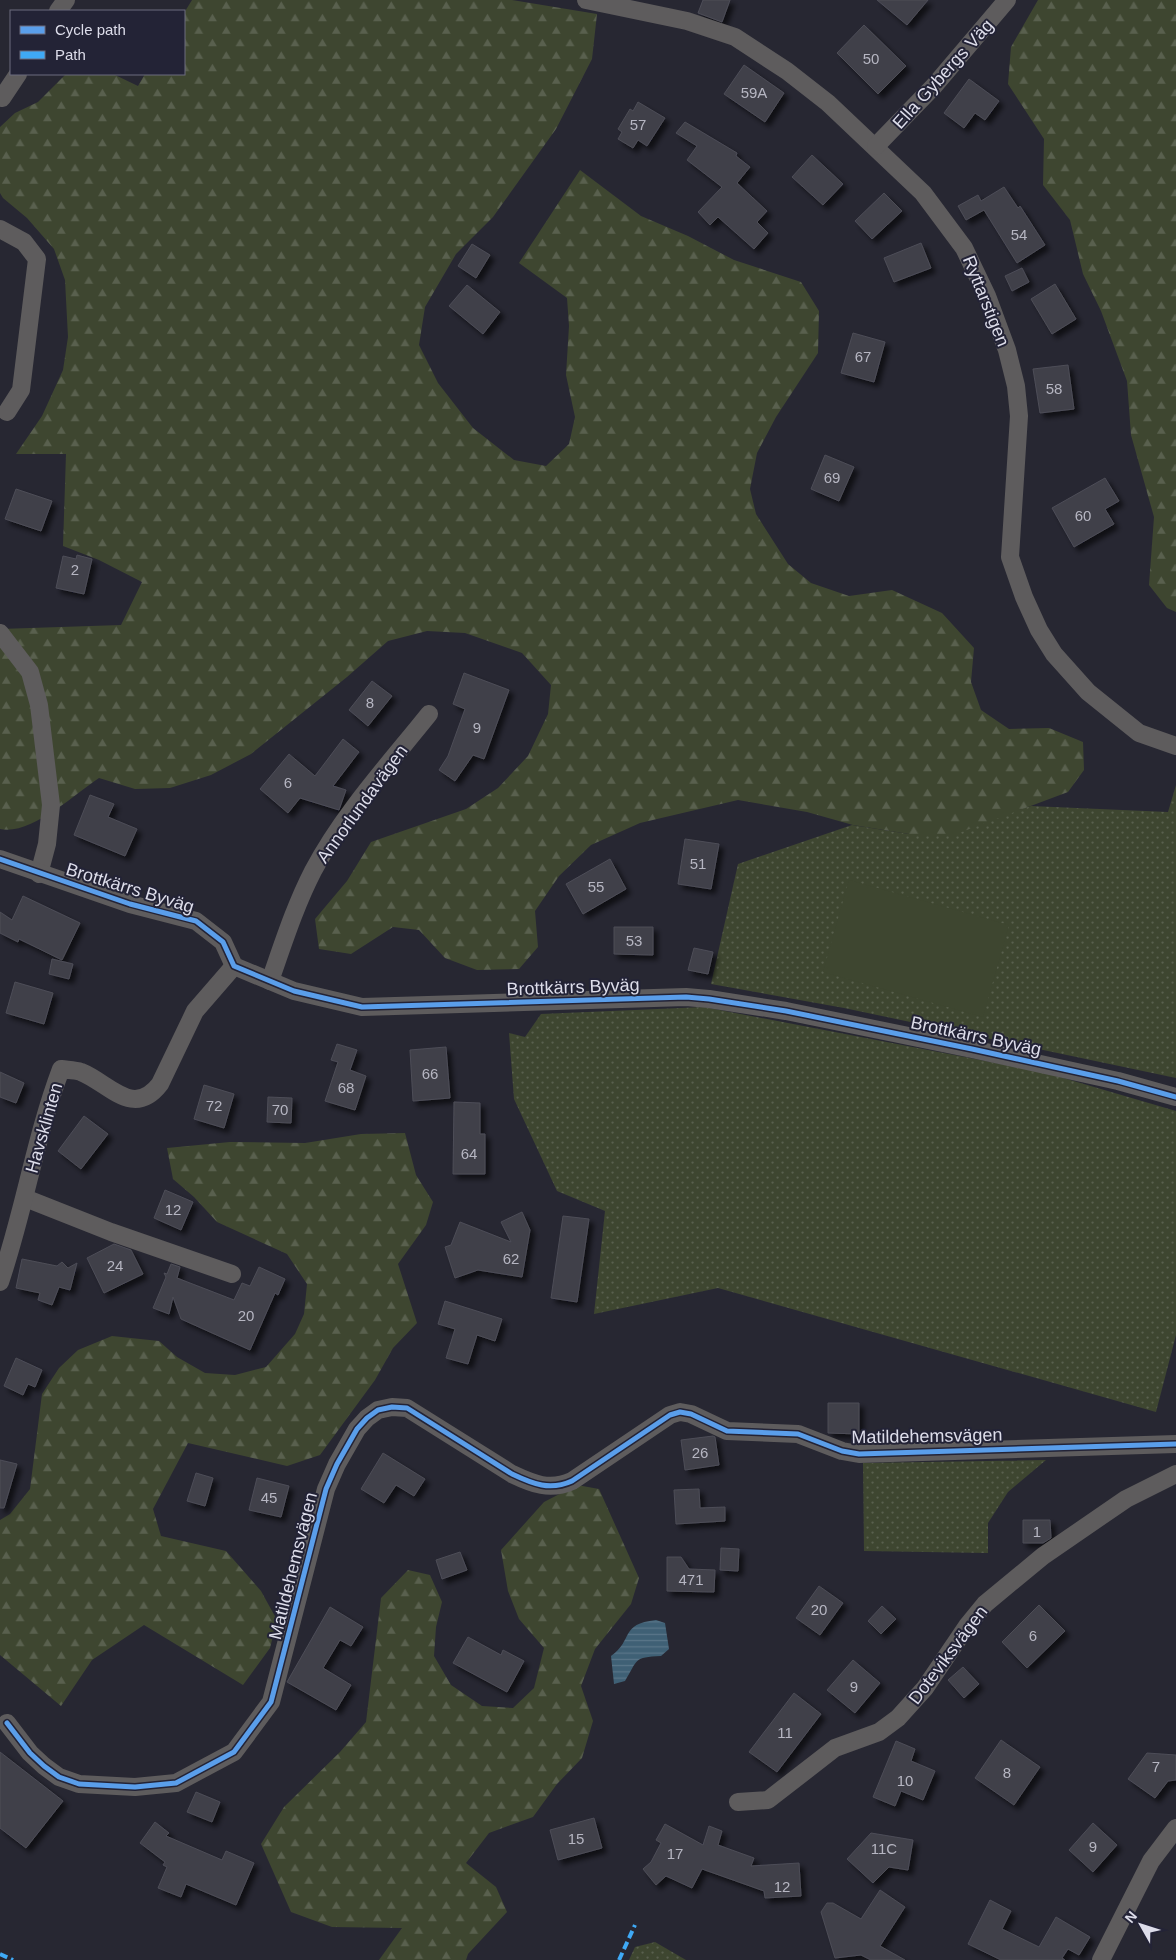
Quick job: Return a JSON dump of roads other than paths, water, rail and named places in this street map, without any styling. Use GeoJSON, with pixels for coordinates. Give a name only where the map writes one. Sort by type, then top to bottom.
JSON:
{"type":"FeatureCollection","features":[{"type":"Feature","properties":{"kind":"street","name":"Ryttarstigen"},"geometry":{"type":"LineString","coordinates":[[586,0],[687,21],[735,37],[787,71],[828,102],[917,186],[964,248],[987,296],[1007,350],[1016,386],[1018,416],[1010,557],[1024,597],[1039,630],[1069,673],[1113,713],[1139,733],[1176,746]]}},
{"type":"Feature","properties":{"kind":"street","name":"Ella Gybergs Väg"},"geometry":{"type":"LineString","coordinates":[[876,146],[934,86],[1007,0]]}},
{"type":"Feature","properties":{"kind":"street"},"geometry":{"type":"LineString","coordinates":[[2,98],[17,75]]}},
{"type":"Feature","properties":{"kind":"street"},"geometry":{"type":"LineString","coordinates":[[0,228],[24,242],[37,259],[21,390],[7,412]]}},
{"type":"Feature","properties":{"kind":"street"},"geometry":{"type":"LineString","coordinates":[[0,633],[30,672],[39,705],[51,806],[48,844],[39,874]]}},
{"type":"Feature","properties":{"kind":"street","name":"Annorlundavägen"},"geometry":{"type":"LineString","coordinates":[[270,981],[299,902],[317,864],[352,811],[429,714]]}},
{"type":"Feature","properties":{"kind":"street","name":"Brottkärrs Byväg"},"geometry":{"type":"LineString","coordinates":[[0,859],[130,904],[196,921],[223,942],[234,966],[294,991],[362,1007],[686,997],[708,999],[786,1011],[972,1049],[1118,1081],[1176,1097]]}},
{"type":"Feature","properties":{"kind":"street","name":"Havsklinten"},"geometry":{"type":"LineString","coordinates":[[0,1282],[25,1198],[45,1113],[61,1069],[81,1072],[115,1093],[133,1100],[153,1093],[160,1084],[195,1011],[234,966]]}},
{"type":"Feature","properties":{"kind":"street"},"geometry":{"type":"LineString","coordinates":[[25,1198],[111,1232],[232,1274]]}},
{"type":"Feature","properties":{"kind":"street","name":"Matildehemsvägen"},"geometry":{"type":"LineString","coordinates":[[7,1723],[30,1753],[44,1766],[59,1776],[79,1784],[135,1787],[176,1783],[234,1752],[271,1702],[330,1480],[357,1429],[378,1410],[407,1408],[512,1474],[530,1483],[547,1487],[560,1486],[572,1481],[670,1415],[680,1412],[691,1414],[727,1431],[798,1434],[842,1451],[859,1454],[1176,1444]]}},
{"type":"Feature","properties":{"kind":"street","name":"Doteviksvägen"},"geometry":{"type":"LineString","coordinates":[[738,1802],[768,1800],[835,1748],[879,1732],[898,1718],[925,1688],[967,1626],[985,1604],[1043,1556],[1126,1499],[1176,1474]]}},
{"type":"Feature","properties":{"kind":"street"},"geometry":{"type":"LineString","coordinates":[[1101,1960],[1152,1861],[1176,1828]]}},
{"type":"Feature","properties":{"kind":"water"},"geometry":{"type":"Polygon","coordinates":[[[656,1620],[665,1623],[669,1649],[661,1656],[645,1657],[637,1661],[625,1681],[614,1684],[611,1656],[618,1650],[628,1634],[637,1625],[656,1620]]]}}]}
